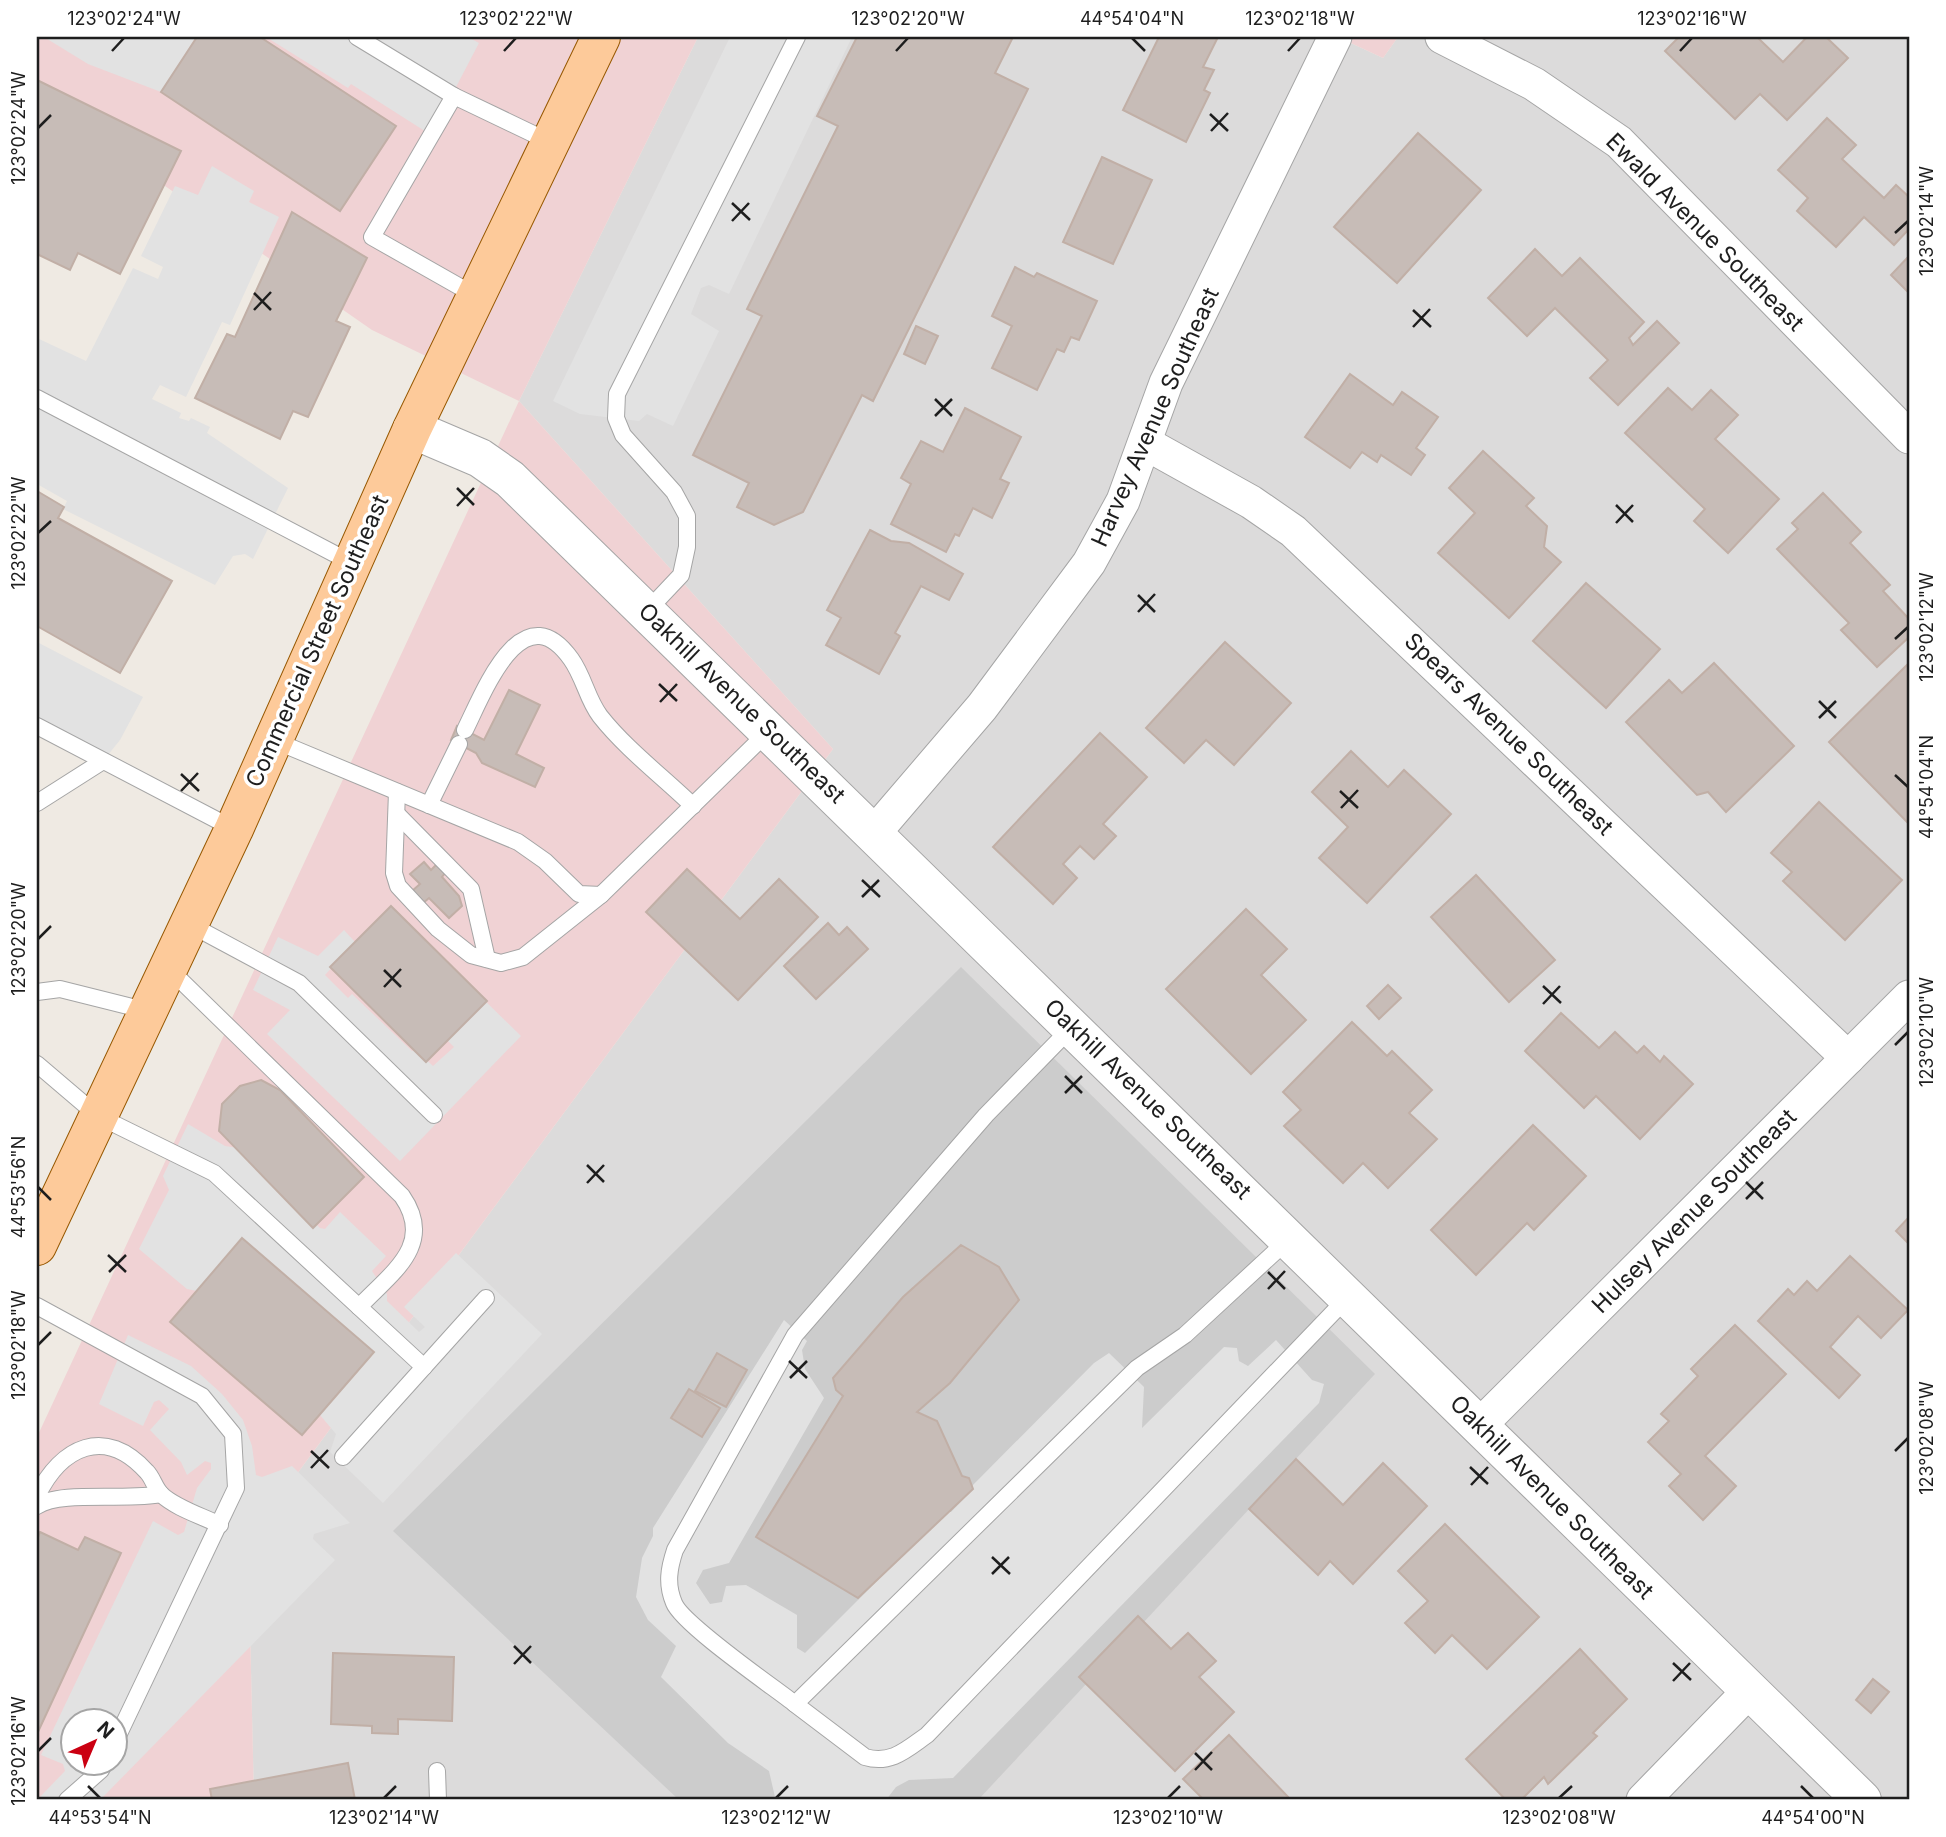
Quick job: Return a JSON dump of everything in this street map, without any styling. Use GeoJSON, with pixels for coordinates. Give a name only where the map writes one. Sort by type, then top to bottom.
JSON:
{"type":"FeatureCollection","features":[{"type":"Feature","properties":{"kind":"main road","name":"Commercial Street Southeast"},"geometry":{"type":"LineString","coordinates":[[37,1246],[234,829],[412,429],[601,37]]}},
{"type":"Feature","properties":{"kind":"street","name":"Harvey Avenue Southeast"},"geometry":{"type":"LineString","coordinates":[[875,832],[982,707],[1089,563],[1123,501],[1166,383],[1335,37]]}},
{"type":"Feature","properties":{"kind":"street","name":"Ewald Avenue Southeast"},"geometry":{"type":"LineString","coordinates":[[1442,37],[1534,84],[1619,142],[1909,437]]}},
{"type":"Feature","properties":{"kind":"street","name":"Oakhill Avenue Southeast"},"geometry":{"type":"LineString","coordinates":[[412,429],[480,458],[510,479],[875,832],[1862,1800]]}},
{"type":"Feature","properties":{"kind":"street","name":"Spears Avenue Southeast"},"geometry":{"type":"LineString","coordinates":[[1145,443],[1251,502],[1293,531],[1848,1058]]}},
{"type":"Feature","properties":{"kind":"street","name":"Hulsey Avenue Southeast"},"geometry":{"type":"LineString","coordinates":[[1480,1425],[1909,997]]}},
{"type":"Feature","properties":{"kind":"street"},"geometry":{"type":"LineString","coordinates":[[1643,1800],[1749,1691]]}},
{"type":"Feature","properties":{"kind":"lane"},"geometry":{"type":"LineString","coordinates":[[357,37],[454,96],[550,142]]}},
{"type":"Feature","properties":{"kind":"lane"},"geometry":{"type":"LineString","coordinates":[[647,611],[681,575],[687,547],[687,516],[674,492],[623,435],[616,418],[617,394],[797,37]]}},
{"type":"Feature","properties":{"kind":"lane"},"geometry":{"type":"LineString","coordinates":[[454,96],[372,237],[475,296]]}},
{"type":"Feature","properties":{"kind":"lane"},"geometry":{"type":"LineString","coordinates":[[37,398],[352,563]]}},
{"type":"Feature","properties":{"kind":"lane"},"geometry":{"type":"LineString","coordinates":[[429,805],[504,655],[520,642],[534,637],[547,638],[571,659],[601,717],[693,806]]}},
{"type":"Feature","properties":{"kind":"lane"},"geometry":{"type":"LineString","coordinates":[[37,726],[234,829]]}},
{"type":"Feature","properties":{"kind":"lane"},"geometry":{"type":"LineString","coordinates":[[397,792],[394,873],[398,887],[438,929],[471,955],[501,964],[523,957],[601,895],[770,730]]}},
{"type":"Feature","properties":{"kind":"lane"},"geometry":{"type":"LineString","coordinates":[[273,740],[518,842],[545,861],[579,894],[601,895]]}},
{"type":"Feature","properties":{"kind":"lane"},"geometry":{"type":"LineString","coordinates":[[37,803],[103,761]]}},
{"type":"Feature","properties":{"kind":"lane"},"geometry":{"type":"LineString","coordinates":[[397,814],[471,889],[487,960]]}},
{"type":"Feature","properties":{"kind":"lane"},"geometry":{"type":"LineString","coordinates":[[189,924],[299,983],[434,1115]]}},
{"type":"Feature","properties":{"kind":"lane"},"geometry":{"type":"LineString","coordinates":[[168,968],[402,1196],[413,1211],[415,1236],[411,1253],[359,1307]]}},
{"type":"Feature","properties":{"kind":"lane"},"geometry":{"type":"LineString","coordinates":[[37,992],[60,989],[148,1011]]}},
{"type":"Feature","properties":{"kind":"lane"},"geometry":{"type":"LineString","coordinates":[[1073,1026],[986,1115],[794,1335],[675,1550],[669,1586],[681,1616],[865,1756],[878,1761],[895,1757],[927,1735],[1349,1296]]}},
{"type":"Feature","properties":{"kind":"lane"},"geometry":{"type":"LineString","coordinates":[[37,1064],[98,1116],[214,1173],[424,1367]]}},
{"type":"Feature","properties":{"kind":"lane"},"geometry":{"type":"LineString","coordinates":[[795,1704],[1137,1368],[1185,1335],[1290,1238]]}},
{"type":"Feature","properties":{"kind":"lane"},"geometry":{"type":"LineString","coordinates":[[343,1457],[485,1298]]}},
{"type":"Feature","properties":{"kind":"lane"},"geometry":{"type":"LineString","coordinates":[[37,1306],[202,1396],[233,1434],[236,1489],[130,1711]]}},
{"type":"Feature","properties":{"kind":"lane"},"geometry":{"type":"LineString","coordinates":[[37,1496],[46,1478],[76,1449],[90,1446],[110,1448],[148,1472],[161,1494],[220,1525]]}},
{"type":"Feature","properties":{"kind":"lane"},"geometry":{"type":"LineString","coordinates":[[37,1506],[61,1498],[140,1499],[161,1494]]}},
{"type":"Feature","properties":{"kind":"lane"},"geometry":{"type":"LineString","coordinates":[[438,1771],[438,1800]]}},
{"type":"Feature","properties":{"kind":"lane"},"geometry":{"type":"LineString","coordinates":[[67,1800],[92,1778]]}},
{"type":"Feature","properties":{"kind":"shaded area"},"geometry":{"type":"Polygon","coordinates":[[[37,37],[698,37],[519,401],[372,330],[37,97],[37,37]]]}},
{"type":"Feature","properties":{"kind":"shaded area"},"geometry":{"type":"Polygon","coordinates":[[[44,37],[196,37],[161,92],[88,64],[44,37]]]}},
{"type":"Feature","properties":{"kind":"shaded area"},"geometry":{"type":"Polygon","coordinates":[[[266,37],[468,37],[479,43],[431,135],[351,84],[348,88],[266,37]]]}},
{"type":"Feature","properties":{"kind":"shaded area"},"geometry":{"type":"Polygon","coordinates":[[[698,37],[1338,37],[1383,58],[1398,37],[1909,37],[1909,1800],[254,1800],[248,1540],[833,749],[519,401],[698,37]]]}},
{"type":"Feature","properties":{"kind":"shaded area"},"geometry":{"type":"Polygon","coordinates":[[[730,37],[852,37],[729,294],[709,285],[701,288],[691,314],[719,331],[673,426],[647,414],[639,421],[580,414],[553,401],[730,37]]]}},
{"type":"Feature","properties":{"kind":"shaded area"},"geometry":{"type":"Polygon","coordinates":[[[1338,37],[1398,37],[1383,58],[1338,37]]]}},
{"type":"Feature","properties":{"kind":"shaded area"},"geometry":{"type":"Polygon","coordinates":[[[212,166],[254,191],[249,202],[279,217],[230,325],[222,322],[186,397],[160,385],[152,399],[181,413],[179,418],[189,421],[191,418],[210,427],[207,433],[288,488],[253,559],[245,554],[233,556],[215,585],[63,509],[67,501],[37,484],[37,338],[86,361],[133,268],[158,279],[163,267],[141,256],[175,186],[198,195],[212,166]]]}},
{"type":"Feature","properties":{"kind":"shaded area"},"geometry":{"type":"Polygon","coordinates":[[[519,401],[833,749],[248,1540],[254,1800],[37,1800],[37,1437],[519,401]]]}},
{"type":"Feature","properties":{"kind":"shaded area"},"geometry":{"type":"Polygon","coordinates":[[[37,642],[143,697],[120,740],[103,761],[45,730],[37,735],[37,642]]]}},
{"type":"Feature","properties":{"kind":"shaded area"},"geometry":{"type":"Polygon","coordinates":[[[344,930],[355,942],[325,975],[348,998],[352,994],[412,1051],[415,1049],[433,1066],[454,1047],[442,1035],[480,996],[521,1036],[400,1161],[267,1034],[290,1010],[253,990],[278,937],[318,956],[344,930]]]}},
{"type":"Feature","properties":{"kind":"shaded area"},"geometry":{"type":"Polygon","coordinates":[[[961,967],[1375,1374],[979,1799],[679,1800],[393,1531],[961,967]]]}},
{"type":"Feature","properties":{"kind":"shaded area"},"geometry":{"type":"Polygon","coordinates":[[[188,1124],[225,1146],[238,1148],[320,1228],[325,1229],[340,1212],[386,1256],[372,1271],[387,1294],[387,1301],[419,1332],[425,1327],[404,1307],[456,1253],[542,1334],[383,1503],[330,1452],[336,1434],[320,1415],[374,1352],[243,1239],[197,1291],[187,1289],[139,1249],[169,1190],[163,1176],[188,1124]]]}},
{"type":"Feature","properties":{"kind":"shaded area"},"geometry":{"type":"Polygon","coordinates":[[[784,1320],[807,1341],[802,1350],[805,1369],[824,1398],[729,1563],[703,1570],[696,1583],[710,1604],[722,1602],[726,1586],[746,1585],[797,1615],[797,1648],[805,1653],[927,1531],[947,1512],[951,1512],[973,1489],[972,1486],[1094,1363],[1109,1353],[1144,1387],[1142,1428],[1224,1347],[1237,1348],[1239,1361],[1248,1366],[1276,1340],[1312,1380],[1324,1384],[1319,1403],[953,1778],[909,1780],[896,1787],[886,1800],[783,1800],[775,1797],[769,1771],[728,1743],[661,1677],[676,1646],[648,1620],[636,1597],[642,1558],[653,1536],[653,1528],[784,1320]]]}},
{"type":"Feature","properties":{"kind":"shaded area"},"geometry":{"type":"Polygon","coordinates":[[[128,1335],[191,1366],[222,1394],[243,1420],[252,1446],[256,1475],[262,1477],[292,1466],[350,1523],[314,1534],[313,1539],[335,1560],[130,1769],[130,1708],[63,1708],[153,1521],[178,1535],[184,1532],[197,1488],[211,1469],[211,1463],[205,1461],[187,1475],[181,1462],[150,1430],[169,1409],[159,1400],[154,1402],[143,1426],[99,1404],[128,1335]]]}},
{"type":"Feature","properties":{"kind":"shaded area"},"geometry":{"type":"Polygon","coordinates":[[[60,1715],[60,1763],[41,1755],[60,1715]]]}},
{"type":"Feature","properties":{"kind":"shaded area"},"geometry":{"type":"Polygon","coordinates":[[[60,1776],[122,1778],[100,1800],[37,1800],[60,1776]]]}},
{"type":"Feature","properties":{"kind":"building"},"geometry":{"type":"Polygon","coordinates":[[[197,37],[260,37],[396,126],[340,211],[161,92],[197,37]]]}},
{"type":"Feature","properties":{"kind":"building"},"geometry":{"type":"Polygon","coordinates":[[[857,37],[1013,37],[995,73],[1028,89],[873,401],[862,395],[803,512],[774,525],[737,507],[749,483],[693,455],[762,316],[747,309],[838,126],[817,116],[857,37]]]}},
{"type":"Feature","properties":{"kind":"building"},"geometry":{"type":"Polygon","coordinates":[[[1159,37],[1218,37],[1203,67],[1214,70],[1204,90],[1210,93],[1186,142],[1123,110],[1159,37]]]}},
{"type":"Feature","properties":{"kind":"building"},"geometry":{"type":"Polygon","coordinates":[[[1679,37],[1757,37],[1783,62],[1807,37],[1826,37],[1848,58],[1787,120],[1760,94],[1735,119],[1665,51],[1679,37]]]}},
{"type":"Feature","properties":{"kind":"building"},"geometry":{"type":"Polygon","coordinates":[[[37,80],[181,151],[120,274],[78,253],[70,270],[37,254],[37,80]]]}},
{"type":"Feature","properties":{"kind":"building"},"geometry":{"type":"Polygon","coordinates":[[[1827,118],[1856,145],[1842,159],[1884,198],[1896,185],[1909,197],[1909,229],[1894,245],[1864,217],[1836,247],[1797,211],[1808,198],[1778,170],[1827,118]]]}},
{"type":"Feature","properties":{"kind":"building"},"geometry":{"type":"Polygon","coordinates":[[[1418,133],[1481,190],[1397,283],[1334,227],[1418,133]]]}},
{"type":"Feature","properties":{"kind":"building"},"geometry":{"type":"Polygon","coordinates":[[[1102,157],[1152,180],[1113,264],[1063,242],[1102,157]]]}},
{"type":"Feature","properties":{"kind":"building"},"geometry":{"type":"Polygon","coordinates":[[[292,212],[367,258],[336,321],[350,327],[308,417],[293,411],[280,439],[195,398],[227,334],[235,337],[292,212]]]}},
{"type":"Feature","properties":{"kind":"building"},"geometry":{"type":"Polygon","coordinates":[[[1535,249],[1562,276],[1580,258],[1644,322],[1629,338],[1633,345],[1657,321],[1679,343],[1618,405],[1590,378],[1608,360],[1555,308],[1527,336],[1488,298],[1535,249]]]}},
{"type":"Feature","properties":{"kind":"building"},"geometry":{"type":"Polygon","coordinates":[[[1909,256],[1909,293],[1891,275],[1909,256]]]}},
{"type":"Feature","properties":{"kind":"building"},"geometry":{"type":"Polygon","coordinates":[[[1015,267],[1034,277],[1037,273],[1097,301],[1079,340],[1071,337],[1064,352],[1057,349],[1037,390],[992,368],[1012,326],[992,316],[1015,267]]]}},
{"type":"Feature","properties":{"kind":"building"},"geometry":{"type":"Polygon","coordinates":[[[916,326],[938,336],[925,364],[904,354],[916,326]]]}},
{"type":"Feature","properties":{"kind":"building"},"geometry":{"type":"Polygon","coordinates":[[[1350,374],[1393,405],[1402,392],[1438,417],[1416,448],[1425,455],[1411,475],[1381,455],[1377,462],[1362,452],[1350,468],[1305,437],[1350,374]]]}},
{"type":"Feature","properties":{"kind":"building"},"geometry":{"type":"Polygon","coordinates":[[[1668,388],[1692,410],[1711,390],[1738,415],[1715,439],[1779,499],[1728,553],[1694,521],[1705,509],[1625,433],[1668,388]]]}},
{"type":"Feature","properties":{"kind":"building"},"geometry":{"type":"Polygon","coordinates":[[[965,408],[1021,437],[1000,479],[1009,483],[992,518],[973,508],[959,536],[955,534],[946,552],[891,524],[911,484],[901,478],[921,441],[943,452],[965,408]]]}},
{"type":"Feature","properties":{"kind":"building"},"geometry":{"type":"Polygon","coordinates":[[[1483,451],[1534,498],[1526,506],[1547,526],[1544,547],[1561,562],[1509,618],[1438,553],[1475,513],[1449,488],[1483,451]]]}},
{"type":"Feature","properties":{"kind":"building"},"geometry":{"type":"Polygon","coordinates":[[[37,491],[64,507],[58,518],[172,581],[120,673],[37,626],[37,491]]]}},
{"type":"Feature","properties":{"kind":"building"},"geometry":{"type":"Polygon","coordinates":[[[1823,493],[1861,532],[1850,543],[1890,585],[1883,591],[1909,619],[1909,637],[1877,667],[1841,630],[1849,623],[1777,549],[1798,529],[1792,523],[1823,493]]]}},
{"type":"Feature","properties":{"kind":"building"},"geometry":{"type":"Polygon","coordinates":[[[870,530],[891,541],[909,543],[963,574],[949,600],[921,586],[895,633],[900,636],[879,674],[826,645],[841,618],[827,610],[870,530]]]}},
{"type":"Feature","properties":{"kind":"building"},"geometry":{"type":"Polygon","coordinates":[[[1586,583],[1660,649],[1606,708],[1533,641],[1586,583]]]}},
{"type":"Feature","properties":{"kind":"building"},"geometry":{"type":"Polygon","coordinates":[[[1225,642],[1291,703],[1234,765],[1206,740],[1184,763],[1146,728],[1225,642]]]}},
{"type":"Feature","properties":{"kind":"building"},"geometry":{"type":"Polygon","coordinates":[[[1714,663],[1794,746],[1726,812],[1708,792],[1697,795],[1626,722],[1669,680],[1682,693],[1714,663]]]}},
{"type":"Feature","properties":{"kind":"building"},"geometry":{"type":"Polygon","coordinates":[[[1909,663],[1909,824],[1829,742],[1909,663]]]}},
{"type":"Feature","properties":{"kind":"building"},"geometry":{"type":"Polygon","coordinates":[[[509,690],[540,705],[516,754],[544,768],[535,787],[482,763],[476,753],[451,740],[457,726],[484,740],[509,690]]]}},
{"type":"Feature","properties":{"kind":"building"},"geometry":{"type":"Polygon","coordinates":[[[1100,733],[1147,777],[1103,824],[1116,836],[1094,859],[1080,846],[1063,864],[1077,878],[1053,904],[993,847],[1100,733]]]}},
{"type":"Feature","properties":{"kind":"building"},"geometry":{"type":"Polygon","coordinates":[[[1351,751],[1388,787],[1404,770],[1451,814],[1367,903],[1319,858],[1348,827],[1312,792],[1351,751]]]}},
{"type":"Feature","properties":{"kind":"building"},"geometry":{"type":"Polygon","coordinates":[[[1819,802],[1902,880],[1845,940],[1783,881],[1792,872],[1771,853],[1819,802]]]}},
{"type":"Feature","properties":{"kind":"building"},"geometry":{"type":"Polygon","coordinates":[[[424,862],[431,870],[438,863],[446,872],[442,877],[459,896],[462,906],[449,918],[429,898],[423,903],[412,891],[420,884],[410,874],[424,862]]]}},
{"type":"Feature","properties":{"kind":"building"},"geometry":{"type":"Polygon","coordinates":[[[687,869],[740,919],[779,879],[818,917],[738,1000],[646,912],[687,869]]]}},
{"type":"Feature","properties":{"kind":"building"},"geometry":{"type":"Polygon","coordinates":[[[1476,875],[1555,960],[1509,1002],[1431,917],[1476,875]]]}},
{"type":"Feature","properties":{"kind":"building"},"geometry":{"type":"Polygon","coordinates":[[[391,906],[487,1001],[426,1062],[330,967],[391,906]]]}},
{"type":"Feature","properties":{"kind":"building"},"geometry":{"type":"Polygon","coordinates":[[[1246,909],[1287,949],[1261,975],[1306,1020],[1251,1074],[1166,989],[1246,909]]]}},
{"type":"Feature","properties":{"kind":"building"},"geometry":{"type":"Polygon","coordinates":[[[828,923],[839,935],[847,927],[868,949],[816,999],[784,966],[828,923]]]}},
{"type":"Feature","properties":{"kind":"building"},"geometry":{"type":"Polygon","coordinates":[[[1388,985],[1401,998],[1379,1019],[1367,1006],[1388,985]]]}},
{"type":"Feature","properties":{"kind":"building"},"geometry":{"type":"Polygon","coordinates":[[[1561,1013],[1599,1048],[1615,1032],[1637,1053],[1644,1046],[1660,1062],[1664,1056],[1693,1084],[1640,1139],[1596,1096],[1584,1108],[1525,1051],[1561,1013]]]}},
{"type":"Feature","properties":{"kind":"building"},"geometry":{"type":"Polygon","coordinates":[[[1352,1022],[1387,1056],[1392,1051],[1432,1090],[1409,1113],[1437,1139],[1388,1188],[1363,1163],[1343,1183],[1284,1126],[1301,1110],[1283,1092],[1352,1022]]]}},
{"type":"Feature","properties":{"kind":"building"},"geometry":{"type":"Polygon","coordinates":[[[261,1080],[280,1090],[364,1177],[313,1228],[219,1131],[222,1104],[240,1086],[261,1080]]]}},
{"type":"Feature","properties":{"kind":"building"},"geometry":{"type":"Polygon","coordinates":[[[1533,1125],[1586,1176],[1534,1230],[1527,1223],[1476,1275],[1431,1230],[1533,1125]]]}},
{"type":"Feature","properties":{"kind":"building"},"geometry":{"type":"Polygon","coordinates":[[[1909,1217],[1909,1244],[1896,1231],[1909,1217]]]}},
{"type":"Feature","properties":{"kind":"building"},"geometry":{"type":"Polygon","coordinates":[[[242,1238],[374,1352],[302,1435],[170,1322],[242,1238]]]}},
{"type":"Feature","properties":{"kind":"building"},"geometry":{"type":"Polygon","coordinates":[[[961,1245],[999,1267],[1019,1300],[950,1383],[917,1412],[937,1421],[962,1476],[969,1478],[973,1489],[858,1598],[756,1537],[843,1396],[836,1390],[833,1378],[903,1297],[961,1245]]]}},
{"type":"Feature","properties":{"kind":"building"},"geometry":{"type":"Polygon","coordinates":[[[1850,1256],[1908,1310],[1881,1338],[1858,1316],[1830,1347],[1860,1375],[1839,1398],[1758,1321],[1788,1289],[1794,1295],[1807,1281],[1817,1291],[1850,1256]]]}},
{"type":"Feature","properties":{"kind":"building"},"geometry":{"type":"Polygon","coordinates":[[[1735,1325],[1786,1374],[1705,1456],[1736,1486],[1703,1520],[1669,1486],[1681,1474],[1648,1442],[1669,1421],[1661,1414],[1698,1376],[1691,1369],[1735,1325]]]}},
{"type":"Feature","properties":{"kind":"building"},"geometry":{"type":"Polygon","coordinates":[[[717,1353],[747,1370],[726,1407],[695,1391],[717,1353]]]}},
{"type":"Feature","properties":{"kind":"building"},"geometry":{"type":"Polygon","coordinates":[[[689,1389],[720,1408],[702,1437],[671,1418],[689,1389]]]}},
{"type":"Feature","properties":{"kind":"building"},"geometry":{"type":"Polygon","coordinates":[[[1296,1459],[1343,1505],[1383,1463],[1427,1506],[1353,1584],[1330,1561],[1318,1575],[1249,1509],[1296,1459]]]}},
{"type":"Feature","properties":{"kind":"building"},"geometry":{"type":"Polygon","coordinates":[[[1445,1524],[1539,1617],[1487,1669],[1452,1635],[1435,1653],[1405,1623],[1428,1601],[1398,1571],[1445,1524]]]}},
{"type":"Feature","properties":{"kind":"building"},"geometry":{"type":"Polygon","coordinates":[[[40,1532],[78,1550],[85,1537],[121,1553],[37,1734],[37,1540],[40,1532]]]}},
{"type":"Feature","properties":{"kind":"building"},"geometry":{"type":"Polygon","coordinates":[[[1138,1616],[1171,1649],[1188,1633],[1216,1661],[1199,1677],[1234,1712],[1175,1771],[1079,1677],[1138,1616]]]}},
{"type":"Feature","properties":{"kind":"building"},"geometry":{"type":"Polygon","coordinates":[[[1580,1649],[1627,1699],[1593,1733],[1597,1736],[1548,1784],[1544,1777],[1521,1800],[1506,1800],[1466,1759],[1580,1649]]]}},
{"type":"Feature","properties":{"kind":"building"},"geometry":{"type":"Polygon","coordinates":[[[333,1653],[454,1657],[452,1721],[398,1719],[398,1734],[372,1733],[372,1726],[331,1724],[333,1653]]]}},
{"type":"Feature","properties":{"kind":"building"},"geometry":{"type":"Polygon","coordinates":[[[1873,1679],[1889,1692],[1871,1713],[1856,1700],[1873,1679]]]}},
{"type":"Feature","properties":{"kind":"building"},"geometry":{"type":"Polygon","coordinates":[[[1229,1735],[1291,1800],[1204,1800],[1183,1779],[1229,1735]]]}},
{"type":"Feature","properties":{"kind":"building"},"geometry":{"type":"Polygon","coordinates":[[[348,1763],[355,1800],[212,1800],[210,1789],[348,1763]]]}}]}
